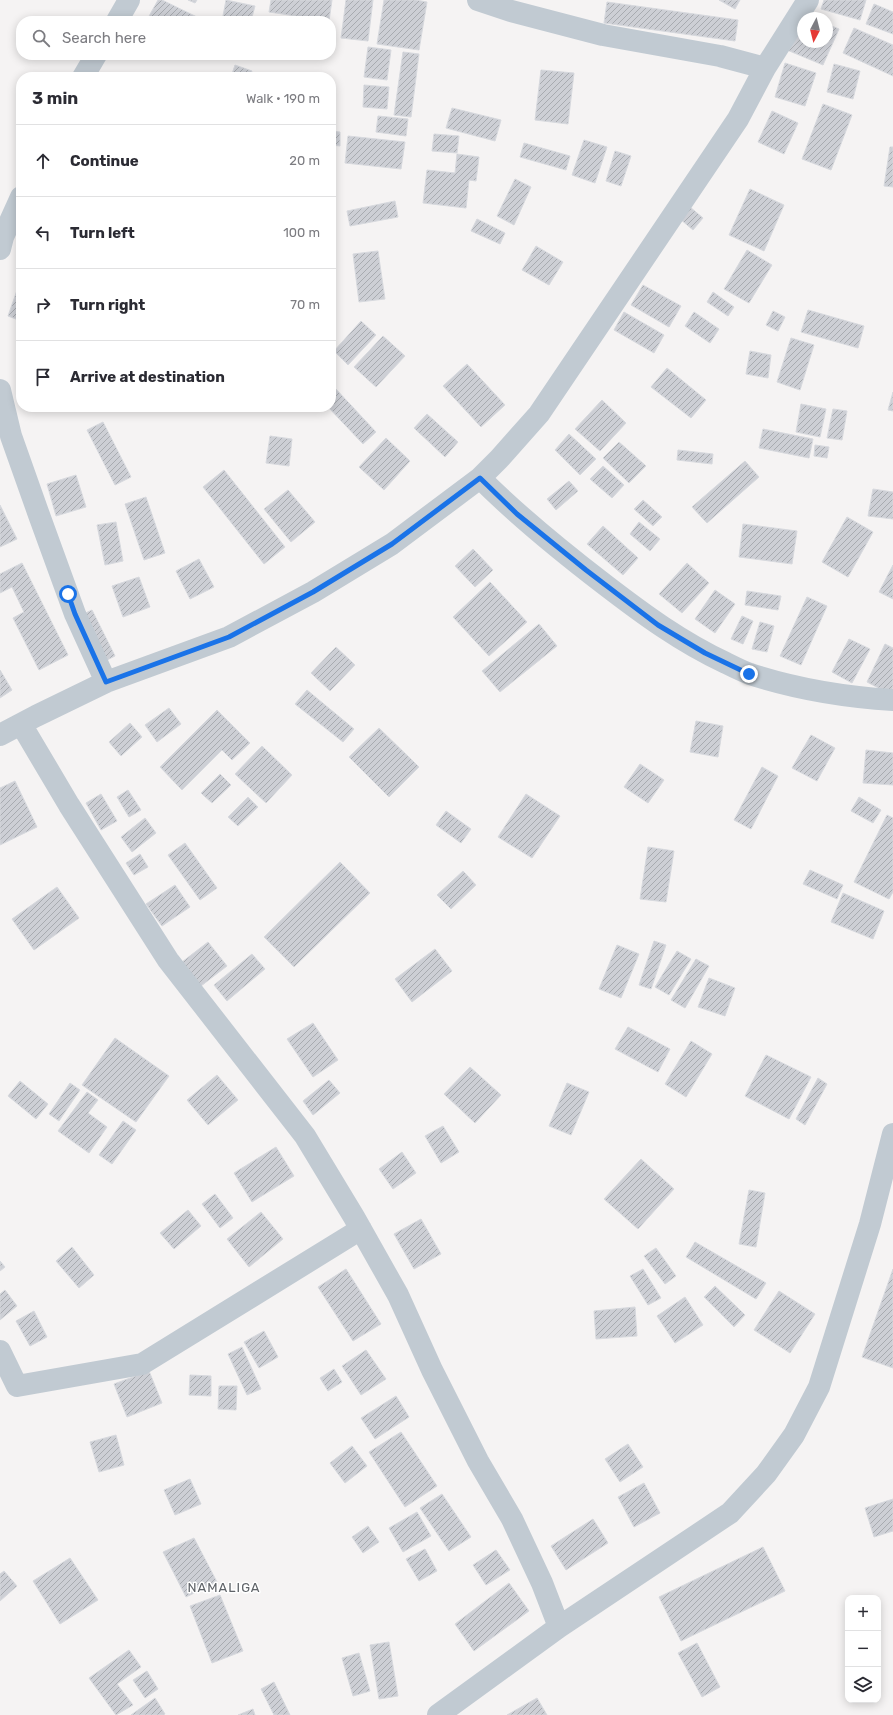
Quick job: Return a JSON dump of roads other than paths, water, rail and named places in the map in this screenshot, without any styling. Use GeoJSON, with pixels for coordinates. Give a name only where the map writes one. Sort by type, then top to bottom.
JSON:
{"type":"FeatureCollection","features":[{"type":"Feature","properties":{"kind":"street"},"geometry":{"type":"LineString","coordinates":[[120,16],[130,0]]}},
{"type":"Feature","properties":{"kind":"street"},"geometry":{"type":"LineString","coordinates":[[478,0],[511,12],[603,35],[720,56],[765,68]]}},
{"type":"Feature","properties":{"kind":"street"},"geometry":{"type":"LineString","coordinates":[[0,735],[106,682],[229,637],[313,592],[392,544],[480,478],[499,460],[540,414],[738,119],[765,68],[808,0]]}},
{"type":"Feature","properties":{"kind":"street"},"geometry":{"type":"LineString","coordinates":[[86,72],[93,60]]}},
{"type":"Feature","properties":{"kind":"street"},"geometry":{"type":"LineString","coordinates":[[0,249],[3,236],[16,207]]}},
{"type":"Feature","properties":{"kind":"street"},"geometry":{"type":"LineString","coordinates":[[0,390],[6,438],[75,614],[106,682]]}},
{"type":"Feature","properties":{"kind":"street"},"geometry":{"type":"LineString","coordinates":[[480,478],[517,514],[592,575],[658,625],[705,653],[749,674],[782,683],[827,692],[893,700]]}},
{"type":"Feature","properties":{"kind":"street"},"geometry":{"type":"LineString","coordinates":[[21,724],[69,806],[168,960],[305,1136],[361,1228],[398,1295],[432,1370],[474,1454],[512,1520],[542,1583],[559,1627]]}},
{"type":"Feature","properties":{"kind":"street"},"geometry":{"type":"LineString","coordinates":[[438,1715],[559,1627],[730,1513],[766,1474],[794,1435],[819,1387],[836,1338],[870,1224],[893,1134]]}},
{"type":"Feature","properties":{"kind":"street"},"geometry":{"type":"LineString","coordinates":[[0,1351],[17,1386],[142,1364],[361,1228]]}},
{"type":"Feature","properties":{"kind":"district","name":"NAMALIGA"},"geometry":{"type":"Point","coordinates":[224,1587]}}]}
